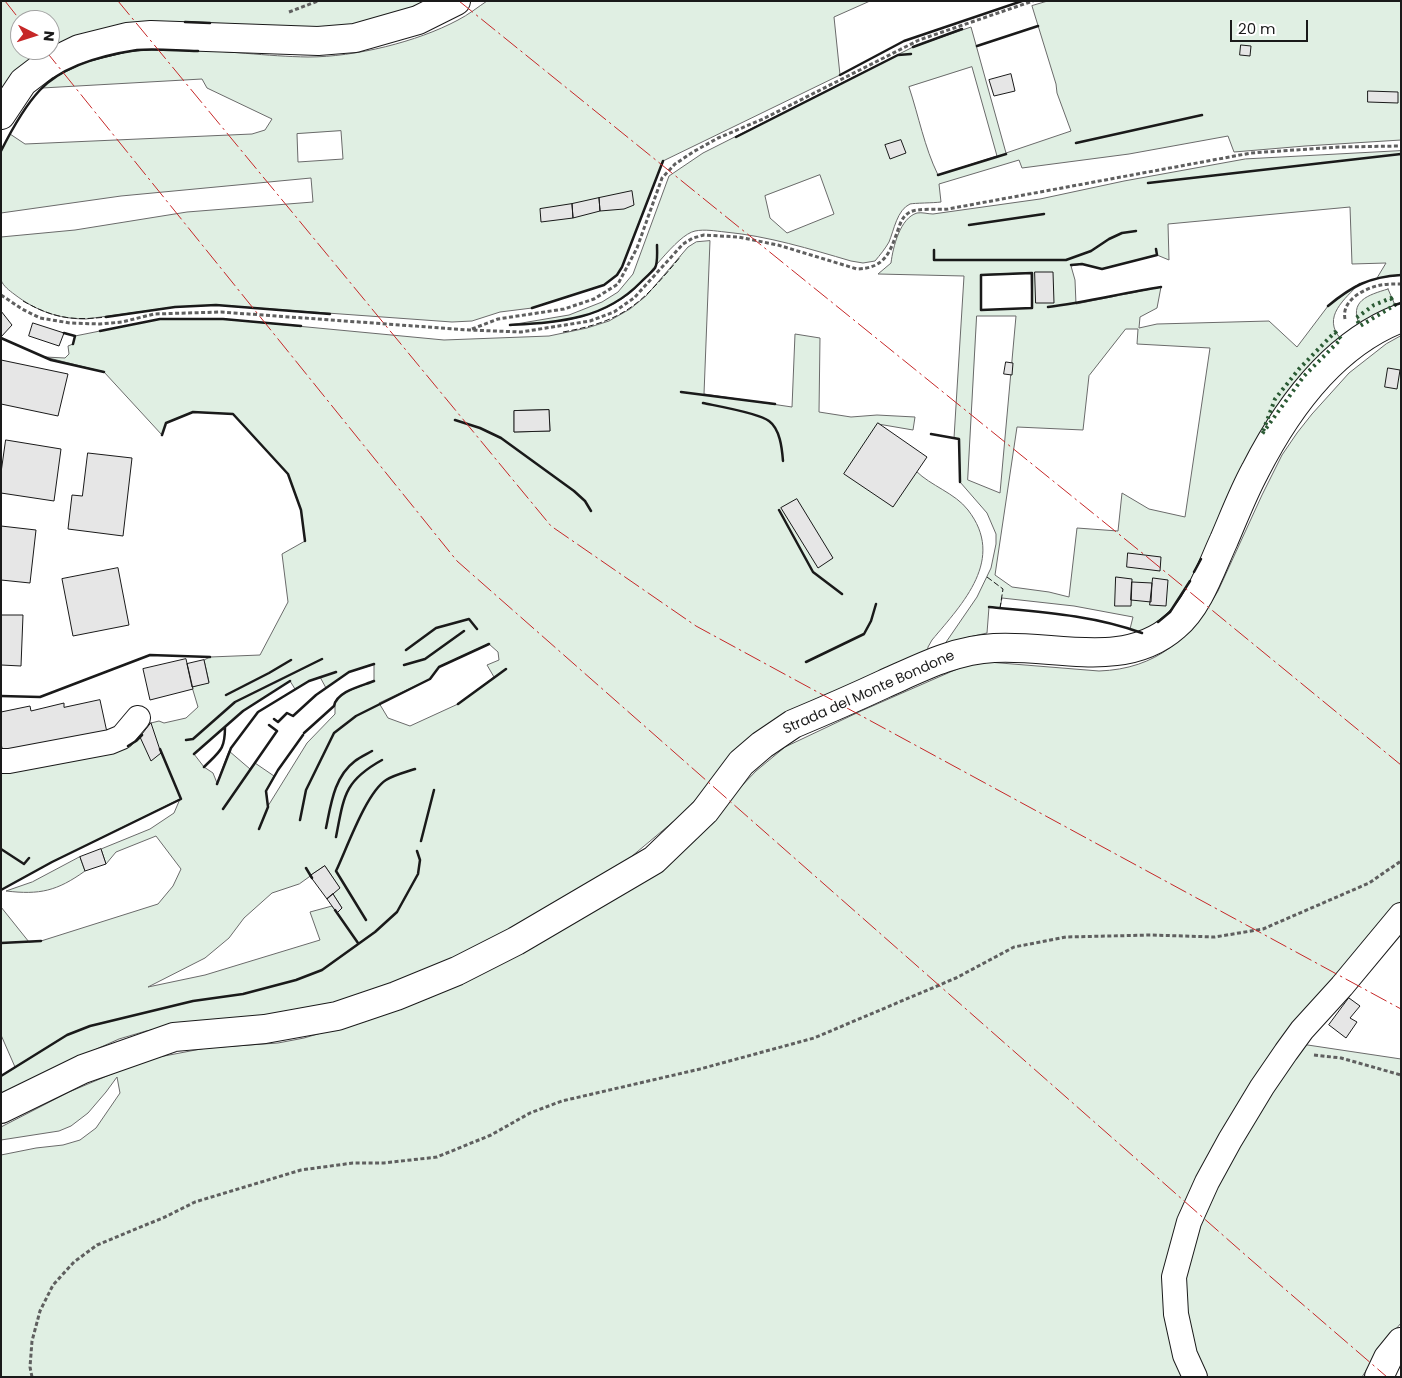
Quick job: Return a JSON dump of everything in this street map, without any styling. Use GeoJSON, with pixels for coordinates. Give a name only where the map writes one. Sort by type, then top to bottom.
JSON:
{"type":"FeatureCollection","features":[{"type":"Feature","properties":{"kind":"street"},"geometry":{"type":"LineString","coordinates":[[1,115],[23,82],[44,66],[78,49],[127,37],[151,35],[318,41],[355,38],[418,20],[456,1]]}},
{"type":"Feature","properties":{"kind":"street","name":"Strada del Monte Bondone"},"geometry":{"type":"LineString","coordinates":[[1,1109],[83,1069],[174,1037],[265,1029],[336,1016],[396,996],[457,971],[516,941],[654,860],[705,811],[741,763],[782,731],[793,724],[938,660],[970,650],[995,648],[1112,653],[1138,647],[1158,638],[1175,627],[1190,612],[1255,471],[1292,411],[1323,370],[1359,340],[1386,324],[1401,318]]}},
{"type":"Feature","properties":{"kind":"street"},"geometry":{"type":"LineString","coordinates":[[1,760],[110,742],[122,737],[138,718]]}},
{"type":"Feature","properties":{"kind":"street"},"geometry":{"type":"LineString","coordinates":[[1195,1377],[1185,1355],[1176,1314],[1174,1277],[1189,1222],[1207,1182],[1230,1140],[1286,1052],[1302,1030],[1342,986],[1401,914]]}},
{"type":"Feature","properties":{"kind":"street"},"geometry":{"type":"LineString","coordinates":[[1379,1377],[1388,1358],[1401,1342]]}},
{"type":"Feature","properties":{"kind":"path"},"geometry":{"type":"LineString","coordinates":[[469,330],[498,319],[564,309],[594,299],[618,284],[637,248],[662,178],[675,164],[693,152],[718,138],[763,119],[919,40],[1033,1]]}},
{"type":"Feature","properties":{"kind":"path"},"geometry":{"type":"LineString","coordinates":[[1,295],[40,318],[70,323],[100,324],[122,322],[154,314],[221,312],[521,332],[590,321],[614,312],[634,298],[683,244],[693,238],[704,235],[738,237],[778,245],[857,269],[868,269],[883,262],[888,255],[902,220],[908,212],[917,210],[948,210],[1251,153],[1339,147],[1401,146]]}},
{"type":"Feature","properties":{"kind":"path"},"geometry":{"type":"LineString","coordinates":[[1359,340],[1349,328],[1344,318],[1344,311],[1349,303],[1359,293],[1380,285],[1401,284]]}},
{"type":"Feature","properties":{"kind":"path"},"geometry":{"type":"LineString","coordinates":[[32,1377],[30,1367],[32,1341],[40,1311],[53,1285],[74,1262],[97,1245],[165,1217],[195,1202],[301,1170],[437,1157],[491,1135],[530,1113],[562,1101],[700,1069],[814,1038],[956,978],[1014,947],[1066,937],[1171,936],[1215,938],[1263,929],[1369,883],[1401,861]]}},
{"type":"Feature","properties":{"kind":"path"},"geometry":{"type":"LineString","coordinates":[[1286,1052],[1341,1058],[1401,1075]]}},
{"type":"Feature","properties":{"kind":"green space"},"geometry":{"type":"Polygon","coordinates":[[[1,1],[432,1],[379,20],[349,26],[290,29],[153,23],[119,26],[85,34],[60,44],[60,10],[10,10],[10,60],[31,60],[15,71],[1,90],[1,1]]]}},
{"type":"Feature","properties":{"kind":"green space"},"geometry":{"type":"Polygon","coordinates":[[[487,1],[870,1],[834,17],[840,75],[663,161],[622,267],[617,275],[604,285],[532,308],[500,312],[472,321],[452,322],[216,305],[175,307],[76,319],[57,316],[31,305],[14,294],[2,282],[1,237],[75,230],[187,212],[313,202],[311,178],[121,196],[1,213],[1,151],[10,134],[25,144],[252,134],[265,130],[272,119],[207,88],[202,79],[42,88],[58,75],[88,61],[118,53],[149,50],[181,49],[308,57],[365,51],[385,47],[442,28],[462,18],[487,1]],[[341,131],[297,134],[298,162],[343,159],[341,131]]]}},
{"type":"Feature","properties":{"kind":"green space"},"geometry":{"type":"Polygon","coordinates":[[[1048,1],[1401,1],[1401,140],[1234,152],[1228,136],[1129,154],[1022,168],[1019,160],[939,184],[941,202],[910,204],[899,215],[889,242],[875,261],[863,263],[851,261],[789,243],[741,234],[710,230],[695,231],[687,234],[670,249],[636,288],[615,303],[601,310],[572,319],[510,325],[569,315],[602,302],[618,292],[633,274],[669,176],[703,153],[913,47],[971,27],[1006,153],[1071,131],[1057,93],[1056,84],[1032,6],[1048,1]],[[972,67],[909,87],[925,142],[938,175],[997,156],[972,67]],[[820,175],[765,196],[770,218],[787,233],[834,214],[820,175]]]}},
{"type":"Feature","properties":{"kind":"green space"},"geometry":{"type":"Polygon","coordinates":[[[1401,151],[1401,275],[1377,278],[1386,263],[1352,264],[1350,207],[1168,224],[1169,260],[1157,255],[1102,269],[1082,264],[1071,266],[1075,280],[1076,304],[1161,287],[1157,308],[1140,317],[1139,328],[1157,324],[1269,321],[1297,347],[1328,306],[1360,283],[1342,302],[1334,316],[1335,331],[1341,339],[1216,526],[1190,581],[1170,612],[1142,633],[1130,629],[1133,617],[1074,606],[1002,598],[1000,608],[989,607],[987,633],[965,638],[942,648],[977,597],[991,568],[996,534],[987,513],[960,482],[959,439],[954,438],[964,276],[878,274],[891,263],[898,234],[902,227],[911,216],[917,213],[933,214],[1040,199],[1124,181],[1245,159],[1401,151]],[[1031,273],[981,275],[981,310],[1032,308],[1031,273]],[[977,316],[968,480],[1000,493],[1016,316],[977,316]],[[1126,329],[1089,376],[1083,430],[1017,427],[995,575],[1012,587],[1069,597],[1077,528],[1118,531],[1122,493],[1149,509],[1185,517],[1210,348],[1137,344],[1138,329],[1126,329]]]}},
{"type":"Feature","properties":{"kind":"green space"},"geometry":{"type":"Polygon","coordinates":[[[710,241],[704,394],[792,407],[795,334],[820,338],[819,412],[851,417],[877,415],[915,417],[913,430],[878,424],[916,471],[963,504],[979,528],[983,546],[976,580],[956,611],[932,640],[928,647],[927,656],[804,708],[746,740],[686,811],[619,867],[470,953],[390,987],[317,1008],[265,1018],[172,1026],[119,1039],[63,1064],[1,1096],[1,1076],[15,1067],[1,1035],[1,907],[29,942],[41,941],[158,904],[173,886],[181,869],[156,836],[116,852],[106,864],[101,849],[150,829],[174,813],[180,799],[52,862],[1,890],[1,768],[126,747],[137,741],[151,723],[159,721],[164,723],[186,718],[198,707],[192,687],[209,682],[204,660],[210,657],[260,655],[288,602],[282,554],[305,541],[301,510],[288,474],[233,414],[193,412],[166,423],[162,435],[104,372],[45,357],[65,358],[69,354],[68,346],[73,344],[75,336],[160,319],[223,319],[444,340],[549,336],[609,321],[630,309],[646,296],[688,247],[696,242],[710,241]],[[549,410],[514,411],[514,432],[550,431],[549,410]],[[489,644],[439,667],[430,679],[379,703],[388,718],[410,726],[458,704],[494,677],[487,665],[499,660],[498,652],[489,644]],[[374,665],[349,672],[326,688],[320,677],[295,689],[290,681],[243,711],[194,754],[204,767],[213,773],[217,783],[229,751],[250,769],[255,763],[274,776],[266,791],[268,806],[307,743],[335,714],[335,701],[346,692],[374,681],[374,665]],[[325,866],[299,884],[272,893],[244,918],[229,938],[205,958],[148,987],[205,975],[320,940],[310,912],[332,906],[337,913],[342,908],[333,894],[339,887],[325,866]]]}},
{"type":"Feature","properties":{"kind":"green space"},"geometry":{"type":"Polygon","coordinates":[[[1388,289],[1395,305],[1360,326],[1356,311],[1358,305],[1367,297],[1388,289]]]}},
{"type":"Feature","properties":{"kind":"green space"},"geometry":{"type":"Polygon","coordinates":[[[1401,336],[1401,901],[1384,920],[1182,1220],[1188,1377],[1,1377],[1,1155],[63,1145],[80,1140],[96,1128],[120,1093],[117,1077],[88,1113],[71,1126],[59,1131],[1,1140],[1,1127],[69,1092],[121,1070],[159,1057],[206,1048],[278,1043],[304,1038],[429,998],[490,969],[734,794],[756,771],[785,747],[964,666],[988,662],[1099,671],[1120,669],[1155,657],[1170,648],[1196,623],[1218,591],[1282,455],[1297,433],[1349,373],[1386,344],[1401,336]]]}},
{"type":"Feature","properties":{"kind":"green space"},"geometry":{"type":"Polygon","coordinates":[[[80,857],[85,871],[66,883],[39,892],[6,891],[32,882],[80,857]]]}},
{"type":"Feature","properties":{"kind":"green space"},"geometry":{"type":"Polygon","coordinates":[[[1301,1044],[1401,1059],[1401,1323],[1381,1347],[1362,1377],[1200,1377],[1180,1314],[1193,1223],[1301,1044]]]}},
{"type":"Feature","properties":{"kind":"building"},"geometry":{"type":"Polygon","coordinates":[[[1241,45],[1251,46],[1250,56],[1240,55],[1241,45]]]}},
{"type":"Feature","properties":{"kind":"building"},"geometry":{"type":"Polygon","coordinates":[[[1011,74],[1015,91],[994,96],[989,80],[1011,74]]]}},
{"type":"Feature","properties":{"kind":"building"},"geometry":{"type":"Polygon","coordinates":[[[1368,91],[1398,92],[1398,103],[1368,102],[1368,91]]]}},
{"type":"Feature","properties":{"kind":"building"},"geometry":{"type":"Polygon","coordinates":[[[901,140],[906,153],[890,159],[885,145],[901,140]]]}},
{"type":"Feature","properties":{"kind":"building"},"geometry":{"type":"Polygon","coordinates":[[[632,191],[634,205],[624,209],[600,211],[599,198],[632,191]]]}},
{"type":"Feature","properties":{"kind":"building"},"geometry":{"type":"Polygon","coordinates":[[[599,198],[600,211],[573,218],[572,204],[599,198]]]}},
{"type":"Feature","properties":{"kind":"building"},"geometry":{"type":"Polygon","coordinates":[[[572,204],[573,218],[541,222],[540,209],[572,204]]]}},
{"type":"Feature","properties":{"kind":"building"},"geometry":{"type":"Polygon","coordinates":[[[1035,272],[1053,272],[1054,303],[1036,303],[1035,272]]]}},
{"type":"Feature","properties":{"kind":"building"},"geometry":{"type":"Polygon","coordinates":[[[1,311],[12,325],[1,337],[1,311]]]}},
{"type":"Feature","properties":{"kind":"building"},"geometry":{"type":"Polygon","coordinates":[[[33,323],[64,333],[59,346],[29,336],[33,323]]]}},
{"type":"Feature","properties":{"kind":"building"},"geometry":{"type":"Polygon","coordinates":[[[1,360],[68,374],[58,416],[1,404],[1,360]]]}},
{"type":"Feature","properties":{"kind":"building"},"geometry":{"type":"Polygon","coordinates":[[[1006,362],[1013,363],[1012,375],[1004,374],[1006,362]]]}},
{"type":"Feature","properties":{"kind":"building"},"geometry":{"type":"Polygon","coordinates":[[[1388,368],[1400,370],[1397,389],[1385,387],[1388,368]]]}},
{"type":"Feature","properties":{"kind":"building"},"geometry":{"type":"Polygon","coordinates":[[[549,410],[550,431],[514,432],[514,411],[549,410]]]}},
{"type":"Feature","properties":{"kind":"building"},"geometry":{"type":"Polygon","coordinates":[[[878,423],[927,457],[893,507],[844,474],[878,423]]]}},
{"type":"Feature","properties":{"kind":"building"},"geometry":{"type":"Polygon","coordinates":[[[6,440],[61,449],[54,501],[1,493],[1,473],[6,440]]]}},
{"type":"Feature","properties":{"kind":"building"},"geometry":{"type":"Polygon","coordinates":[[[88,453],[132,458],[123,536],[68,529],[72,495],[82,496],[88,453]]]}},
{"type":"Feature","properties":{"kind":"building"},"geometry":{"type":"Polygon","coordinates":[[[797,499],[833,558],[818,568],[781,508],[797,499]]]}},
{"type":"Feature","properties":{"kind":"building"},"geometry":{"type":"Polygon","coordinates":[[[1,526],[36,530],[30,583],[1,580],[1,526]]]}},
{"type":"Feature","properties":{"kind":"building"},"geometry":{"type":"Polygon","coordinates":[[[1128,553],[1161,557],[1160,571],[1127,567],[1128,553]]]}},
{"type":"Feature","properties":{"kind":"building"},"geometry":{"type":"Polygon","coordinates":[[[118,568],[129,625],[73,636],[62,579],[118,568]]]}},
{"type":"Feature","properties":{"kind":"building"},"geometry":{"type":"Polygon","coordinates":[[[1116,577],[1132,579],[1131,606],[1115,606],[1116,577]]]}},
{"type":"Feature","properties":{"kind":"building"},"geometry":{"type":"Polygon","coordinates":[[[1153,578],[1168,580],[1166,606],[1150,605],[1153,578]]]}},
{"type":"Feature","properties":{"kind":"building"},"geometry":{"type":"Polygon","coordinates":[[[1132,582],[1152,583],[1151,602],[1131,600],[1132,582]]]}},
{"type":"Feature","properties":{"kind":"building"},"geometry":{"type":"Polygon","coordinates":[[[1,615],[23,615],[21,666],[1,665],[1,615]]]}},
{"type":"Feature","properties":{"kind":"building"},"geometry":{"type":"Polygon","coordinates":[[[186,659],[193,689],[150,700],[143,669],[186,659]]]}},
{"type":"Feature","properties":{"kind":"building"},"geometry":{"type":"Polygon","coordinates":[[[204,660],[209,683],[192,687],[187,664],[204,660]]]}},
{"type":"Feature","properties":{"kind":"building"},"geometry":{"type":"Polygon","coordinates":[[[100,700],[108,737],[3,752],[1,744],[1,712],[30,706],[31,711],[64,703],[64,707],[100,700]]]}},
{"type":"Feature","properties":{"kind":"building"},"geometry":{"type":"Polygon","coordinates":[[[151,723],[161,753],[151,761],[140,737],[151,723]]]}},
{"type":"Feature","properties":{"kind":"building"},"geometry":{"type":"Polygon","coordinates":[[[101,849],[106,864],[85,871],[80,857],[101,849]]]}},
{"type":"Feature","properties":{"kind":"building"},"geometry":{"type":"Polygon","coordinates":[[[325,866],[340,888],[327,899],[310,876],[325,866]]]}},
{"type":"Feature","properties":{"kind":"building"},"geometry":{"type":"Polygon","coordinates":[[[333,894],[342,908],[337,913],[327,899],[333,894]]]}},
{"type":"Feature","properties":{"kind":"building"},"geometry":{"type":"Polygon","coordinates":[[[1349,998],[1360,1006],[1350,1018],[1357,1022],[1346,1038],[1329,1025],[1349,998]]]}},
{"type":"Feature","properties":{"kind":"hedge"},"geometry":{"type":"LineString","coordinates":[[1391,298],[1395,305],[1360,326],[1356,318],[1374,305],[1391,298]]}},
{"type":"Feature","properties":{"kind":"hedge"},"geometry":{"type":"LineString","coordinates":[[1335,332],[1341,339],[1304,376],[1262,434],[1275,399],[1299,369],[1335,332]]}},
{"type":"Feature","properties":{"kind":"fence"},"geometry":{"type":"LineString","coordinates":[[563,332],[602,322],[631,308],[655,286],[681,256]]}},
{"type":"Feature","properties":{"kind":"fence"},"geometry":{"type":"LineString","coordinates":[[23,301],[53,315],[63,317],[83,319],[106,317]]}},
{"type":"Feature","properties":{"kind":"fence"},"geometry":{"type":"LineString","coordinates":[[987,577],[1003,589],[1000,608]]}},
{"type":"Feature","properties":{"kind":"wall"},"geometry":{"type":"LineString","coordinates":[[840,75],[904,41],[1022,1]]}},
{"type":"Feature","properties":{"kind":"wall"},"geometry":{"type":"LineString","coordinates":[[185,22],[210,23]]}},
{"type":"Feature","properties":{"kind":"wall"},"geometry":{"type":"LineString","coordinates":[[977,46],[1038,26]]}},
{"type":"Feature","properties":{"kind":"wall"},"geometry":{"type":"LineString","coordinates":[[913,47],[962,29]]}},
{"type":"Feature","properties":{"kind":"wall"},"geometry":{"type":"LineString","coordinates":[[1,151],[9,135],[34,97],[49,81],[60,74],[85,62],[137,50],[198,51]]}},
{"type":"Feature","properties":{"kind":"wall"},"geometry":{"type":"LineString","coordinates":[[736,137],[898,55],[911,54]]}},
{"type":"Feature","properties":{"kind":"wall"},"geometry":{"type":"LineString","coordinates":[[1076,143],[1202,115]]}},
{"type":"Feature","properties":{"kind":"wall"},"geometry":{"type":"LineString","coordinates":[[938,175],[1006,154]]}},
{"type":"Feature","properties":{"kind":"wall"},"geometry":{"type":"LineString","coordinates":[[1148,183],[1401,154]]}},
{"type":"Feature","properties":{"kind":"wall"},"geometry":{"type":"LineString","coordinates":[[532,308],[604,285],[617,275],[622,267],[663,161]]}},
{"type":"Feature","properties":{"kind":"wall"},"geometry":{"type":"LineString","coordinates":[[969,225],[1044,214]]}},
{"type":"Feature","properties":{"kind":"wall"},"geometry":{"type":"LineString","coordinates":[[934,250],[934,260],[1066,260],[1091,251],[1122,233],[1136,231]]}},
{"type":"Feature","properties":{"kind":"wall"},"geometry":{"type":"LineString","coordinates":[[510,325],[580,317],[612,304],[627,295],[655,268],[657,245]]}},
{"type":"Feature","properties":{"kind":"wall"},"geometry":{"type":"LineString","coordinates":[[1071,265],[1082,264],[1102,269],[1157,255],[1156,249]]}},
{"type":"Feature","properties":{"kind":"wall"},"geometry":{"type":"LineString","coordinates":[[1032,273],[1032,308],[981,310],[981,275],[1032,273]]}},
{"type":"Feature","properties":{"kind":"wall"},"geometry":{"type":"LineString","coordinates":[[1328,306],[1353,288],[1370,280],[1401,275]]}},
{"type":"Feature","properties":{"kind":"wall"},"geometry":{"type":"LineString","coordinates":[[1048,307],[1161,287]]}},
{"type":"Feature","properties":{"kind":"wall"},"geometry":{"type":"LineString","coordinates":[[1395,305],[1401,303]]}},
{"type":"Feature","properties":{"kind":"wall"},"geometry":{"type":"LineString","coordinates":[[106,317],[175,307],[216,305],[330,314]]}},
{"type":"Feature","properties":{"kind":"wall"},"geometry":{"type":"LineString","coordinates":[[100,331],[160,319],[223,319],[301,326]]}},
{"type":"Feature","properties":{"kind":"wall"},"geometry":{"type":"LineString","coordinates":[[64,333],[75,336],[73,344]]}},
{"type":"Feature","properties":{"kind":"wall"},"geometry":{"type":"LineString","coordinates":[[1,338],[51,360],[104,372]]}},
{"type":"Feature","properties":{"kind":"wall"},"geometry":{"type":"LineString","coordinates":[[681,392],[775,404]]}},
{"type":"Feature","properties":{"kind":"wall"},"geometry":{"type":"LineString","coordinates":[[703,403],[747,413],[769,421],[773,424],[778,434],[783,461]]}},
{"type":"Feature","properties":{"kind":"wall"},"geometry":{"type":"LineString","coordinates":[[162,435],[166,423],[193,412],[233,414],[288,474],[301,510],[305,541]]}},
{"type":"Feature","properties":{"kind":"wall"},"geometry":{"type":"LineString","coordinates":[[455,420],[480,428],[501,438],[574,491],[585,501],[591,511]]}},
{"type":"Feature","properties":{"kind":"wall"},"geometry":{"type":"LineString","coordinates":[[931,434],[959,439],[960,482]]}},
{"type":"Feature","properties":{"kind":"wall"},"geometry":{"type":"LineString","coordinates":[[779,510],[813,572],[842,594]]}},
{"type":"Feature","properties":{"kind":"wall"},"geometry":{"type":"LineString","coordinates":[[1194,572],[1201,559]]}},
{"type":"Feature","properties":{"kind":"wall"},"geometry":{"type":"LineString","coordinates":[[1158,622],[1170,612],[1190,581]]}},
{"type":"Feature","properties":{"kind":"wall"},"geometry":{"type":"LineString","coordinates":[[806,662],[864,634],[871,621],[876,604]]}},
{"type":"Feature","properties":{"kind":"wall"},"geometry":{"type":"LineString","coordinates":[[989,607],[1086,618],[1142,633]]}},
{"type":"Feature","properties":{"kind":"wall"},"geometry":{"type":"LineString","coordinates":[[406,650],[436,628],[469,619],[477,629]]}},
{"type":"Feature","properties":{"kind":"wall"},"geometry":{"type":"LineString","coordinates":[[404,665],[425,659],[464,631]]}},
{"type":"Feature","properties":{"kind":"wall"},"geometry":{"type":"LineString","coordinates":[[300,820],[306,790],[334,733],[356,716],[430,679],[439,667],[489,644]]}},
{"type":"Feature","properties":{"kind":"wall"},"geometry":{"type":"LineString","coordinates":[[1,696],[40,697],[150,655],[210,657]]}},
{"type":"Feature","properties":{"kind":"wall"},"geometry":{"type":"LineString","coordinates":[[186,740],[193,739],[235,702],[322,659]]}},
{"type":"Feature","properties":{"kind":"wall"},"geometry":{"type":"LineString","coordinates":[[226,695],[291,660]]}},
{"type":"Feature","properties":{"kind":"wall"},"geometry":{"type":"LineString","coordinates":[[274,719],[278,722],[287,713],[293,716],[316,695],[349,672],[374,664]]}},
{"type":"Feature","properties":{"kind":"wall"},"geometry":{"type":"LineString","coordinates":[[458,704],[506,669]]}},
{"type":"Feature","properties":{"kind":"wall"},"geometry":{"type":"LineString","coordinates":[[217,784],[231,748],[258,712],[309,681],[336,672]]}},
{"type":"Feature","properties":{"kind":"wall"},"geometry":{"type":"LineString","coordinates":[[194,754],[243,711],[290,681]]}},
{"type":"Feature","properties":{"kind":"wall"},"geometry":{"type":"LineString","coordinates":[[304,733],[334,706],[340,696],[374,681]]}},
{"type":"Feature","properties":{"kind":"wall"},"geometry":{"type":"LineString","coordinates":[[223,809],[277,731],[269,725]]}},
{"type":"Feature","properties":{"kind":"wall"},"geometry":{"type":"LineString","coordinates":[[204,767],[223,746],[225,727]]}},
{"type":"Feature","properties":{"kind":"wall"},"geometry":{"type":"LineString","coordinates":[[128,746],[142,735]]}},
{"type":"Feature","properties":{"kind":"wall"},"geometry":{"type":"LineString","coordinates":[[259,829],[268,807],[266,791],[278,770],[303,735]]}},
{"type":"Feature","properties":{"kind":"wall"},"geometry":{"type":"LineString","coordinates":[[1,890],[52,862],[181,799],[160,749]]}},
{"type":"Feature","properties":{"kind":"wall"},"geometry":{"type":"LineString","coordinates":[[326,828],[334,792],[342,775],[355,761],[372,751]]}},
{"type":"Feature","properties":{"kind":"wall"},"geometry":{"type":"LineString","coordinates":[[336,837],[341,811],[348,791],[360,775],[382,760]]}},
{"type":"Feature","properties":{"kind":"wall"},"geometry":{"type":"LineString","coordinates":[[366,920],[336,871],[371,796],[389,778],[415,769]]}},
{"type":"Feature","properties":{"kind":"wall"},"geometry":{"type":"LineString","coordinates":[[421,841],[434,790]]}},
{"type":"Feature","properties":{"kind":"wall"},"geometry":{"type":"LineString","coordinates":[[1,849],[24,864],[29,858]]}},
{"type":"Feature","properties":{"kind":"wall"},"geometry":{"type":"LineString","coordinates":[[1,1076],[67,1035],[90,1026],[193,1001],[243,994],[296,980],[322,970],[375,932],[397,912],[418,874],[420,860],[417,851]]}},
{"type":"Feature","properties":{"kind":"wall"},"geometry":{"type":"LineString","coordinates":[[306,868],[312,878]]}},
{"type":"Feature","properties":{"kind":"wall"},"geometry":{"type":"LineString","coordinates":[[335,910],[358,943]]}},
{"type":"Feature","properties":{"kind":"wall"},"geometry":{"type":"LineString","coordinates":[[1,943],[41,941]]}},
{"type":"Feature","properties":{"kind":"power"},"geometry":{"type":"LineString","coordinates":[[5,1],[12,10]]}},
{"type":"Feature","properties":{"kind":"power"},"geometry":{"type":"LineString","coordinates":[[118,1],[551,526],[696,626],[1401,1009]]}},
{"type":"Feature","properties":{"kind":"power"},"geometry":{"type":"LineString","coordinates":[[459,1],[1141,552],[1401,765]]}},
{"type":"Feature","properties":{"kind":"power"},"geometry":{"type":"LineString","coordinates":[[53,60],[457,561],[1250,1259],[1387,1377]]}}]}
